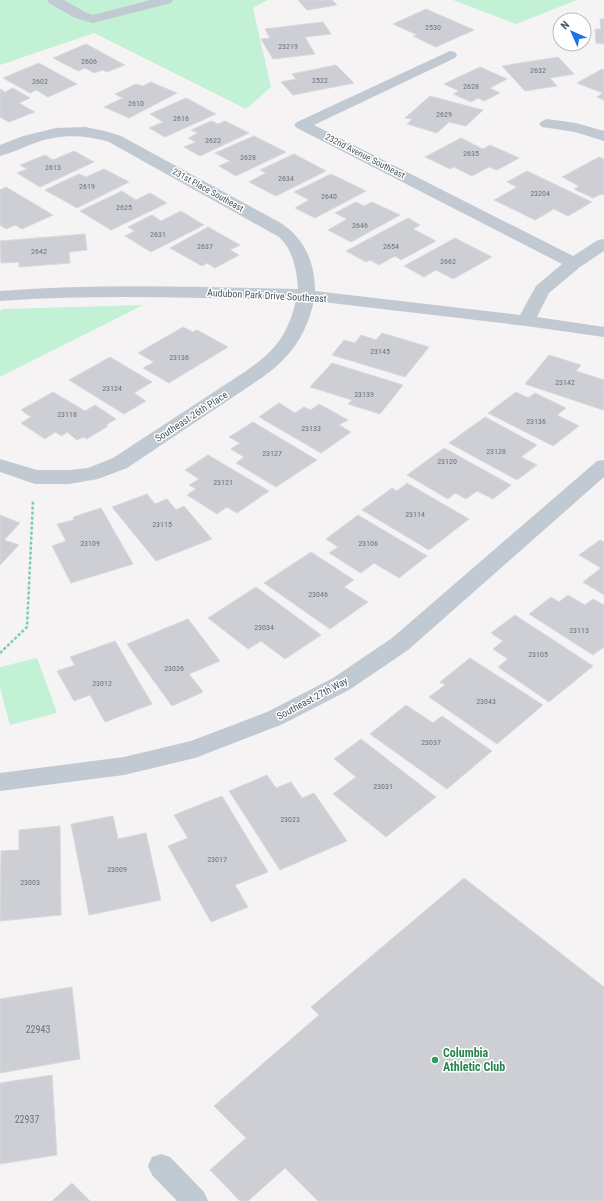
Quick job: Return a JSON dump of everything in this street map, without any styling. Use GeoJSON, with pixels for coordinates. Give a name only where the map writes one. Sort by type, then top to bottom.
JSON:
{"type":"FeatureCollection","features":[{"type":"Feature","properties":{"kind":"street"},"geometry":{"type":"LineString","coordinates":[[54,0],[80,15],[93,19],[166,0]]}},
{"type":"Feature","properties":{"kind":"street","name":"232nd Avenue Southeast"},"geometry":{"type":"LineString","coordinates":[[450,55],[302,124],[574,262]]}},
{"type":"Feature","properties":{"kind":"street"},"geometry":{"type":"LineString","coordinates":[[547,124],[576,128],[604,136]]}},
{"type":"Feature","properties":{"kind":"street","name":"231st Place Southeast"},"geometry":{"type":"LineString","coordinates":[[0,151],[35,136],[67,131],[90,131],[115,138],[288,236],[296,247],[303,266],[306,295]]}},
{"type":"Feature","properties":{"kind":"street"},"geometry":{"type":"LineString","coordinates":[[526,321],[542,290],[574,262],[604,244]]}},
{"type":"Feature","properties":{"kind":"street","name":"Audubon Park Drive Southeast"},"geometry":{"type":"LineString","coordinates":[[0,296],[55,292],[148,291],[306,295],[526,321],[604,332]]}},
{"type":"Feature","properties":{"kind":"street","name":"Southeast 26th Place"},"geometry":{"type":"LineString","coordinates":[[0,465],[35,477],[69,477],[91,474],[120,462],[253,375],[273,359],[289,342],[297,327],[306,295]]}},
{"type":"Feature","properties":{"kind":"street","name":"Southeast 27th Way"},"geometry":{"type":"LineString","coordinates":[[0,782],[124,766],[195,749],[275,718],[341,684],[400,644],[604,466]]}},
{"type":"Feature","properties":{"kind":"lane"},"geometry":{"type":"LineString","coordinates":[[161,1166],[195,1201]]}},
{"type":"Feature","properties":{"kind":"path"},"geometry":{"type":"LineString","coordinates":[[0,653],[27,627],[35,477]]}},
{"type":"Feature","properties":{"kind":"green space"},"geometry":{"type":"Polygon","coordinates":[[[0,0],[268,0],[253,8],[271,87],[246,109],[94,33],[0,65],[0,0]]]}},
{"type":"Feature","properties":{"kind":"green space"},"geometry":{"type":"Polygon","coordinates":[[[453,0],[577,0],[516,24],[453,0]]]}},
{"type":"Feature","properties":{"kind":"green space"},"geometry":{"type":"Polygon","coordinates":[[[143,305],[0,377],[0,311],[3,309],[143,305]]]}},
{"type":"Feature","properties":{"kind":"green space"},"geometry":{"type":"Polygon","coordinates":[[[37,658],[57,713],[10,725],[0,688],[0,667],[37,658]]]}},
{"type":"Feature","properties":{"kind":"building"},"geometry":{"type":"Polygon","coordinates":[[[298,0],[332,0],[337,5],[307,10],[298,0]]]}},
{"type":"Feature","properties":{"kind":"building"},"geometry":{"type":"Polygon","coordinates":[[[426,9],[474,30],[436,47],[413,36],[417,35],[393,24],[426,9]]]}},
{"type":"Feature","properties":{"kind":"building"},"geometry":{"type":"Polygon","coordinates":[[[600,19],[604,19],[604,44],[596,43],[595,29],[601,29],[600,19]]]}},
{"type":"Feature","properties":{"kind":"building"},"geometry":{"type":"Polygon","coordinates":[[[323,22],[331,34],[305,37],[315,54],[273,59],[261,39],[270,38],[265,29],[323,22]]]}},
{"type":"Feature","properties":{"kind":"building"},"geometry":{"type":"Polygon","coordinates":[[[86,44],[125,65],[107,72],[103,70],[94,73],[85,68],[78,71],[53,58],[86,44]]]}},
{"type":"Feature","properties":{"kind":"building"},"geometry":{"type":"Polygon","coordinates":[[[558,57],[574,74],[550,78],[557,86],[525,91],[502,66],[558,57]]]}},
{"type":"Feature","properties":{"kind":"building"},"geometry":{"type":"Polygon","coordinates":[[[39,63],[77,84],[48,97],[36,90],[30,93],[3,78],[39,63]]]}},
{"type":"Feature","properties":{"kind":"building"},"geometry":{"type":"Polygon","coordinates":[[[336,65],[354,83],[293,95],[281,82],[296,79],[292,74],[336,65]]]}},
{"type":"Feature","properties":{"kind":"building"},"geometry":{"type":"Polygon","coordinates":[[[480,67],[507,79],[490,88],[500,93],[484,101],[478,98],[471,102],[453,94],[459,91],[444,84],[480,67]]]}},
{"type":"Feature","properties":{"kind":"building"},"geometry":{"type":"Polygon","coordinates":[[[602,69],[604,70],[604,100],[597,97],[603,93],[577,83],[602,69]]]}},
{"type":"Feature","properties":{"kind":"building"},"geometry":{"type":"Polygon","coordinates":[[[151,82],[177,93],[129,118],[104,107],[123,98],[115,94],[136,84],[143,86],[151,82]]]}},
{"type":"Feature","properties":{"kind":"building"},"geometry":{"type":"Polygon","coordinates":[[[13,88],[30,98],[19,103],[35,112],[9,122],[0,117],[0,89],[5,92],[13,88]]]}},
{"type":"Feature","properties":{"kind":"building"},"geometry":{"type":"Polygon","coordinates":[[[430,96],[483,110],[466,126],[449,122],[437,133],[407,124],[412,119],[405,118],[430,96]]]}},
{"type":"Feature","properties":{"kind":"building"},"geometry":{"type":"Polygon","coordinates":[[[186,98],[216,114],[165,137],[149,128],[163,122],[150,114],[186,98]]]}},
{"type":"Feature","properties":{"kind":"building"},"geometry":{"type":"Polygon","coordinates":[[[211,121],[218,124],[225,121],[249,133],[200,156],[184,147],[196,142],[188,138],[198,133],[191,130],[211,121]]]}},
{"type":"Feature","properties":{"kind":"building"},"geometry":{"type":"Polygon","coordinates":[[[254,136],[286,152],[236,176],[219,166],[230,161],[215,153],[254,136]]]}},
{"type":"Feature","properties":{"kind":"building"},"geometry":{"type":"Polygon","coordinates":[[[461,138],[483,149],[490,145],[519,158],[497,170],[489,167],[472,176],[454,167],[450,169],[425,157],[461,138]]]}},
{"type":"Feature","properties":{"kind":"building"},"geometry":{"type":"Polygon","coordinates":[[[74,151],[94,162],[40,187],[17,173],[27,169],[20,165],[45,155],[53,160],[74,151]]]}},
{"type":"Feature","properties":{"kind":"building"},"geometry":{"type":"Polygon","coordinates":[[[294,154],[326,171],[276,196],[249,182],[266,173],[260,170],[294,154]]]}},
{"type":"Feature","properties":{"kind":"building"},"geometry":{"type":"Polygon","coordinates":[[[599,157],[604,159],[604,195],[601,194],[593,198],[574,189],[579,186],[562,177],[599,157]]]}},
{"type":"Feature","properties":{"kind":"building"},"geometry":{"type":"Polygon","coordinates":[[[104,169],[129,182],[77,208],[45,190],[79,174],[86,177],[104,169]]]}},
{"type":"Feature","properties":{"kind":"building"},"geometry":{"type":"Polygon","coordinates":[[[527,171],[592,202],[568,216],[554,209],[535,220],[494,200],[517,187],[507,182],[527,171]]]}},
{"type":"Feature","properties":{"kind":"building"},"geometry":{"type":"Polygon","coordinates":[[[331,174],[366,191],[315,218],[295,208],[309,200],[294,192],[331,174]]]}},
{"type":"Feature","properties":{"kind":"building"},"geometry":{"type":"Polygon","coordinates":[[[6,187],[53,215],[22,229],[15,225],[6,229],[0,225],[0,190],[6,187]]]}},
{"type":"Feature","properties":{"kind":"building"},"geometry":{"type":"Polygon","coordinates":[[[122,191],[136,200],[150,193],[167,203],[111,230],[80,211],[122,191]]]}},
{"type":"Feature","properties":{"kind":"building"},"geometry":{"type":"Polygon","coordinates":[[[356,202],[364,206],[372,202],[400,215],[351,242],[328,230],[347,219],[335,213],[356,202]]]}},
{"type":"Feature","properties":{"kind":"building"},"geometry":{"type":"Polygon","coordinates":[[[181,211],[204,225],[151,252],[125,236],[135,231],[128,227],[152,215],[161,221],[181,211]]]}},
{"type":"Feature","properties":{"kind":"building"},"geometry":{"type":"Polygon","coordinates":[[[408,218],[420,225],[413,229],[436,241],[401,260],[395,256],[379,265],[370,260],[366,262],[346,251],[408,218]]]}},
{"type":"Feature","properties":{"kind":"building"},"geometry":{"type":"Polygon","coordinates":[[[208,227],[240,245],[230,250],[239,255],[215,268],[207,263],[202,266],[170,248],[208,227]]]}},
{"type":"Feature","properties":{"kind":"building"},"geometry":{"type":"Polygon","coordinates":[[[85,234],[87,250],[69,252],[70,263],[19,267],[19,262],[1,263],[0,241],[85,234]]]}},
{"type":"Feature","properties":{"kind":"building"},"geometry":{"type":"Polygon","coordinates":[[[455,238],[492,257],[453,279],[436,270],[424,277],[404,266],[455,238]]]}},
{"type":"Feature","properties":{"kind":"building"},"geometry":{"type":"Polygon","coordinates":[[[183,327],[193,332],[197,330],[228,347],[169,383],[143,368],[154,362],[138,353],[183,327]]]}},
{"type":"Feature","properties":{"kind":"building"},"geometry":{"type":"Polygon","coordinates":[[[382,333],[429,347],[405,377],[332,355],[344,340],[355,343],[361,335],[376,340],[382,333]]]}},
{"type":"Feature","properties":{"kind":"building"},"geometry":{"type":"Polygon","coordinates":[[[549,355],[581,365],[576,371],[604,380],[604,388],[602,390],[604,390],[603,410],[525,384],[549,355]]]}},
{"type":"Feature","properties":{"kind":"building"},"geometry":{"type":"Polygon","coordinates":[[[110,357],[152,382],[134,393],[146,401],[124,414],[69,380],[110,357]]]}},
{"type":"Feature","properties":{"kind":"building"},"geometry":{"type":"Polygon","coordinates":[[[332,363],[403,385],[380,414],[348,404],[352,400],[310,387],[332,363]]]}},
{"type":"Feature","properties":{"kind":"building"},"geometry":{"type":"Polygon","coordinates":[[[53,392],[85,411],[95,405],[116,419],[106,425],[108,426],[87,439],[83,437],[77,440],[67,432],[62,436],[55,432],[45,439],[21,423],[31,417],[21,410],[53,392]]]}},
{"type":"Feature","properties":{"kind":"building"},"geometry":{"type":"Polygon","coordinates":[[[516,392],[528,398],[535,393],[566,408],[557,415],[579,426],[553,446],[488,413],[516,392]]]}},
{"type":"Feature","properties":{"kind":"building"},"geometry":{"type":"Polygon","coordinates":[[[279,403],[295,413],[304,407],[311,410],[319,404],[348,420],[339,425],[351,432],[321,453],[259,417],[279,403]]]}},
{"type":"Feature","properties":{"kind":"building"},"geometry":{"type":"Polygon","coordinates":[[[485,417],[537,445],[521,457],[537,465],[517,480],[449,443],[485,417]]]}},
{"type":"Feature","properties":{"kind":"building"},"geometry":{"type":"Polygon","coordinates":[[[253,422],[317,460],[276,487],[236,463],[244,457],[231,449],[240,443],[229,437],[253,422]]]}},
{"type":"Feature","properties":{"kind":"building"},"geometry":{"type":"Polygon","coordinates":[[[444,448],[511,485],[493,499],[477,491],[466,499],[455,493],[448,499],[407,475],[444,448]]]}},
{"type":"Feature","properties":{"kind":"building"},"geometry":{"type":"Polygon","coordinates":[[[208,455],[269,491],[237,513],[227,507],[217,514],[187,495],[196,489],[189,485],[199,479],[185,470],[208,455]]]}},
{"type":"Feature","properties":{"kind":"building"},"geometry":{"type":"Polygon","coordinates":[[[407,483],[469,519],[429,550],[362,510],[392,488],[397,491],[407,483]]]}},
{"type":"Feature","properties":{"kind":"building"},"geometry":{"type":"Polygon","coordinates":[[[147,494],[155,504],[167,499],[176,510],[184,506],[212,539],[156,561],[112,507],[147,494]]]}},
{"type":"Feature","properties":{"kind":"building"},"geometry":{"type":"Polygon","coordinates":[[[101,508],[133,564],[71,583],[52,546],[66,541],[57,524],[74,520],[73,517],[101,508]]]}},
{"type":"Feature","properties":{"kind":"building"},"geometry":{"type":"Polygon","coordinates":[[[0,515],[20,523],[4,540],[19,545],[0,565],[0,515]]]}},
{"type":"Feature","properties":{"kind":"building"},"geometry":{"type":"Polygon","coordinates":[[[358,515],[427,556],[399,578],[374,563],[361,573],[329,553],[338,547],[326,539],[358,515]]]}},
{"type":"Feature","properties":{"kind":"building"},"geometry":{"type":"Polygon","coordinates":[[[600,540],[604,542],[604,595],[583,582],[601,568],[579,555],[600,540]]]}},
{"type":"Feature","properties":{"kind":"building"},"geometry":{"type":"Polygon","coordinates":[[[311,552],[354,580],[344,587],[368,602],[330,629],[264,583],[311,552]]]}},
{"type":"Feature","properties":{"kind":"building"},"geometry":{"type":"Polygon","coordinates":[[[256,587],[321,635],[285,659],[261,641],[248,649],[208,618],[256,587]]]}},
{"type":"Feature","properties":{"kind":"building"},"geometry":{"type":"Polygon","coordinates":[[[568,595],[585,605],[593,599],[604,605],[604,647],[593,655],[529,614],[551,597],[559,602],[568,595]]]}},
{"type":"Feature","properties":{"kind":"building"},"geometry":{"type":"Polygon","coordinates":[[[515,615],[593,666],[549,702],[498,667],[508,659],[493,649],[503,641],[491,633],[515,615]]]}},
{"type":"Feature","properties":{"kind":"building"},"geometry":{"type":"Polygon","coordinates":[[[188,619],[220,661],[189,674],[203,692],[172,706],[127,644],[188,619]]]}},
{"type":"Feature","properties":{"kind":"building"},"geometry":{"type":"Polygon","coordinates":[[[115,641],[152,704],[105,722],[90,695],[74,701],[57,671],[75,665],[70,657],[115,641]]]}},
{"type":"Feature","properties":{"kind":"building"},"geometry":{"type":"Polygon","coordinates":[[[470,658],[543,705],[497,744],[429,697],[445,685],[440,682],[470,658]]]}},
{"type":"Feature","properties":{"kind":"building"},"geometry":{"type":"Polygon","coordinates":[[[406,705],[433,723],[442,716],[492,751],[447,789],[370,734],[406,705]]]}},
{"type":"Feature","properties":{"kind":"building"},"geometry":{"type":"Polygon","coordinates":[[[361,739],[436,797],[386,837],[333,794],[356,777],[334,759],[361,739]]]}},
{"type":"Feature","properties":{"kind":"building"},"geometry":{"type":"Polygon","coordinates":[[[267,775],[276,788],[291,782],[302,798],[314,793],[347,841],[280,870],[229,791],[267,775]]]}},
{"type":"Feature","properties":{"kind":"building"},"geometry":{"type":"Polygon","coordinates":[[[222,796],[268,872],[235,885],[248,907],[211,922],[168,846],[188,838],[174,815],[222,796]]]}},
{"type":"Feature","properties":{"kind":"building"},"geometry":{"type":"Polygon","coordinates":[[[113,816],[118,839],[146,833],[161,900],[89,915],[71,824],[113,816]]]}},
{"type":"Feature","properties":{"kind":"building"},"geometry":{"type":"Polygon","coordinates":[[[60,826],[61,915],[0,921],[1,851],[19,850],[19,830],[60,826]]]}},
{"type":"Feature","properties":{"kind":"building","name":"Columbia Athletic Club"},"geometry":{"type":"Polygon","coordinates":[[[464,878],[604,987],[604,1201],[318,1201],[285,1168],[248,1201],[240,1201],[210,1170],[246,1138],[214,1106],[319,1015],[311,1007],[464,878]]]}},
{"type":"Feature","properties":{"kind":"building"},"geometry":{"type":"Polygon","coordinates":[[[72,987],[80,1059],[0,1073],[0,999],[72,987]]]}},
{"type":"Feature","properties":{"kind":"building"},"geometry":{"type":"Polygon","coordinates":[[[52,1075],[57,1155],[0,1164],[0,1083],[52,1075]]]}},
{"type":"Feature","properties":{"kind":"building"},"geometry":{"type":"Polygon","coordinates":[[[72,1183],[90,1201],[52,1201],[72,1183]]]}},
{"type":"Feature","properties":{"kind":"place","name":"Columbia Athletic Club"},"geometry":{"type":"Point","coordinates":[435,1060]}}]}
